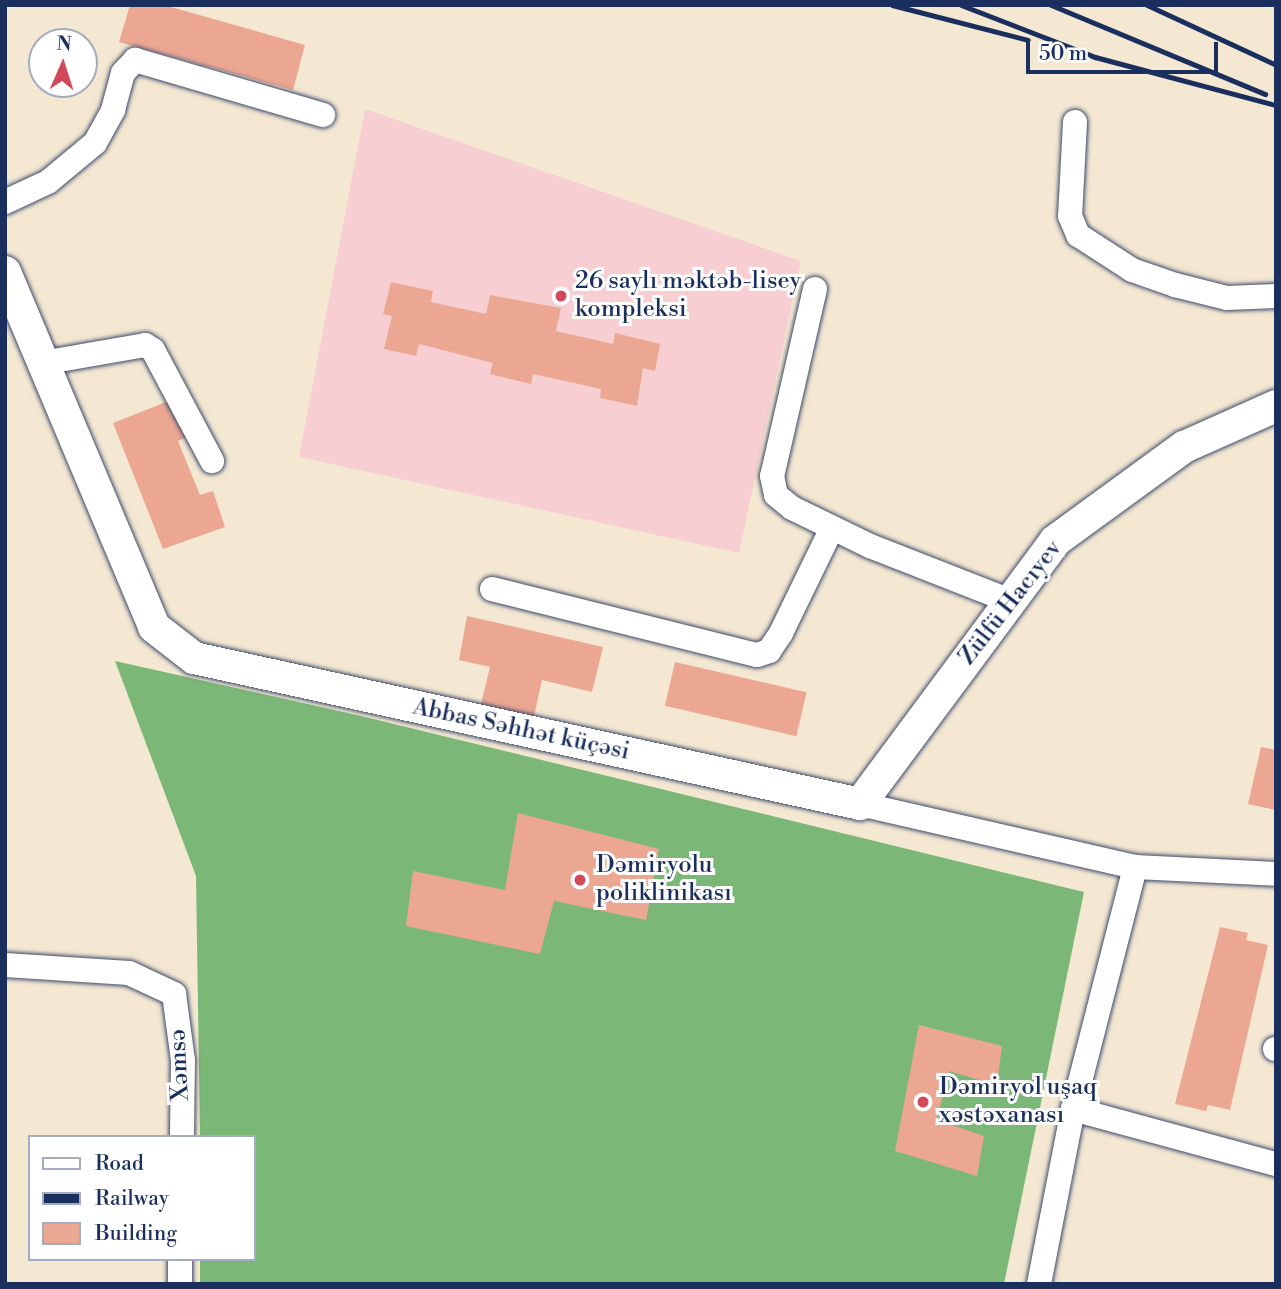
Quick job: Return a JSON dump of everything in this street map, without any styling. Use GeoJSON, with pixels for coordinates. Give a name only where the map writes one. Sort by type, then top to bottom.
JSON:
{"type":"FeatureCollection","features":[{"type":"Feature","properties":{"kind":"main road","name":"Abbas Səhhət küçəsi"},"geometry":{"type":"LineString","coordinates":[[5,272],[154,627],[194,658],[860,804]]}},
{"type":"Feature","properties":{"kind":"main road","name":"Zülfü Hacıyev"},"geometry":{"type":"LineString","coordinates":[[860,804],[1055,541],[1184,447],[1276,406]]}},
{"type":"Feature","properties":{"kind":"street"},"geometry":{"type":"LineString","coordinates":[[5,202],[48,182],[94,143],[113,110],[123,73],[135,60],[323,115]]}},
{"type":"Feature","properties":{"kind":"street"},"geometry":{"type":"LineString","coordinates":[[1075,122],[1070,216],[1078,235],[1132,270],[1175,285],[1227,298],[1276,296]]}},
{"type":"Feature","properties":{"kind":"street"},"geometry":{"type":"LineString","coordinates":[[815,289],[772,477],[776,495],[832,528],[1010,601]]}},
{"type":"Feature","properties":{"kind":"street"},"geometry":{"type":"LineString","coordinates":[[42,363],[145,345],[153,350],[212,461]]}},
{"type":"Feature","properties":{"kind":"street"},"geometry":{"type":"LineString","coordinates":[[492,589],[757,656],[769,651],[781,633],[832,528]]}},
{"type":"Feature","properties":{"kind":"street","name":"Abbas Səhhət küçəsi"},"geometry":{"type":"LineString","coordinates":[[860,804],[1135,867],[1276,874]]}},
{"type":"Feature","properties":{"kind":"street"},"geometry":{"type":"LineString","coordinates":[[1039,1284],[1073,1109],[1135,867]]}},
{"type":"Feature","properties":{"kind":"street","name":"Xəmsə"},"geometry":{"type":"LineString","coordinates":[[5,965],[129,973],[174,994],[183,1061],[182,1135]]}},
{"type":"Feature","properties":{"kind":"street"},"geometry":{"type":"LineString","coordinates":[[1073,1109],[1276,1164]]}},
{"type":"Feature","properties":{"kind":"street"},"geometry":{"type":"LineString","coordinates":[[180,1261],[180,1284]]}},
{"type":"Feature","properties":{"kind":"shaded area","name":"26 saylı məktəb-lisey kompleksi"},"geometry":{"type":"Polygon","coordinates":[[[365,109],[801,261],[739,553],[299,457],[365,109]]]}},
{"type":"Feature","properties":{"kind":"green space"},"geometry":{"type":"Polygon","coordinates":[[[115,661],[361,716],[1084,892],[1004,1284],[200,1284],[200,1261],[256,1261],[256,1135],[200,1135],[196,876],[115,661]]]}},
{"type":"Feature","properties":{"kind":"building"},"geometry":{"type":"Polygon","coordinates":[[[130,5],[164,5],[305,45],[293,90],[119,42],[130,5]]]}},
{"type":"Feature","properties":{"kind":"building"},"geometry":{"type":"Polygon","coordinates":[[[391,282],[433,291],[431,302],[486,314],[490,295],[561,308],[556,331],[613,344],[615,333],[660,344],[655,371],[643,368],[637,406],[600,398],[601,389],[533,374],[531,384],[490,374],[493,363],[419,344],[416,356],[384,349],[392,316],[383,314],[391,282]]]}},
{"type":"Feature","properties":{"kind":"building"},"geometry":{"type":"Polygon","coordinates":[[[171,400],[187,437],[178,441],[200,495],[213,491],[225,527],[163,549],[113,423],[171,400]]]}},
{"type":"Feature","properties":{"kind":"building"},"geometry":{"type":"Polygon","coordinates":[[[467,616],[603,647],[592,692],[542,680],[533,721],[480,708],[490,667],[459,660],[467,616]]]}},
{"type":"Feature","properties":{"kind":"building"},"geometry":{"type":"Polygon","coordinates":[[[675,662],[807,692],[796,736],[665,706],[675,662]]]}},
{"type":"Feature","properties":{"kind":"building"},"geometry":{"type":"Polygon","coordinates":[[[1261,747],[1276,750],[1276,810],[1248,804],[1261,747]]]}},
{"type":"Feature","properties":{"kind":"building","name":"Dəmiryolu poliklinikası"},"geometry":{"type":"Polygon","coordinates":[[[518,813],[659,849],[646,920],[554,901],[540,954],[406,926],[413,871],[505,890],[518,813]]]}},
{"type":"Feature","properties":{"kind":"building"},"geometry":{"type":"Polygon","coordinates":[[[1220,927],[1248,933],[1246,940],[1268,945],[1230,1110],[1208,1105],[1206,1111],[1175,1104],[1220,927]]]}},
{"type":"Feature","properties":{"kind":"building","name":"Dəmiryol uşaq xəstəxanası"},"geometry":{"type":"Polygon","coordinates":[[[919,1025],[1002,1046],[997,1085],[949,1071],[937,1120],[984,1136],[977,1176],[895,1151],[919,1025]]]}},
{"type":"Feature","properties":{"kind":"railway"},"geometry":{"type":"LineString","coordinates":[[892,5],[1028,40]]}},
{"type":"Feature","properties":{"kind":"railway"},"geometry":{"type":"LineString","coordinates":[[961,5],[1095,57],[1276,105]]}},
{"type":"Feature","properties":{"kind":"railway"},"geometry":{"type":"LineString","coordinates":[[1051,5],[1265,94]]}},
{"type":"Feature","properties":{"kind":"railway"},"geometry":{"type":"LineString","coordinates":[[1147,5],[1276,65]]}},
{"type":"Feature","properties":{"kind":"place","name":"26 saylı məktəb-lisey kompleksi"},"geometry":{"type":"Point","coordinates":[561,296]}},
{"type":"Feature","properties":{"kind":"place","name":"Dəmiryolu poliklinikası"},"geometry":{"type":"Point","coordinates":[580,880]}},
{"type":"Feature","properties":{"kind":"place","name":"Dəmiryol uşaq xəstəxanası"},"geometry":{"type":"Point","coordinates":[923,1102]}}]}
